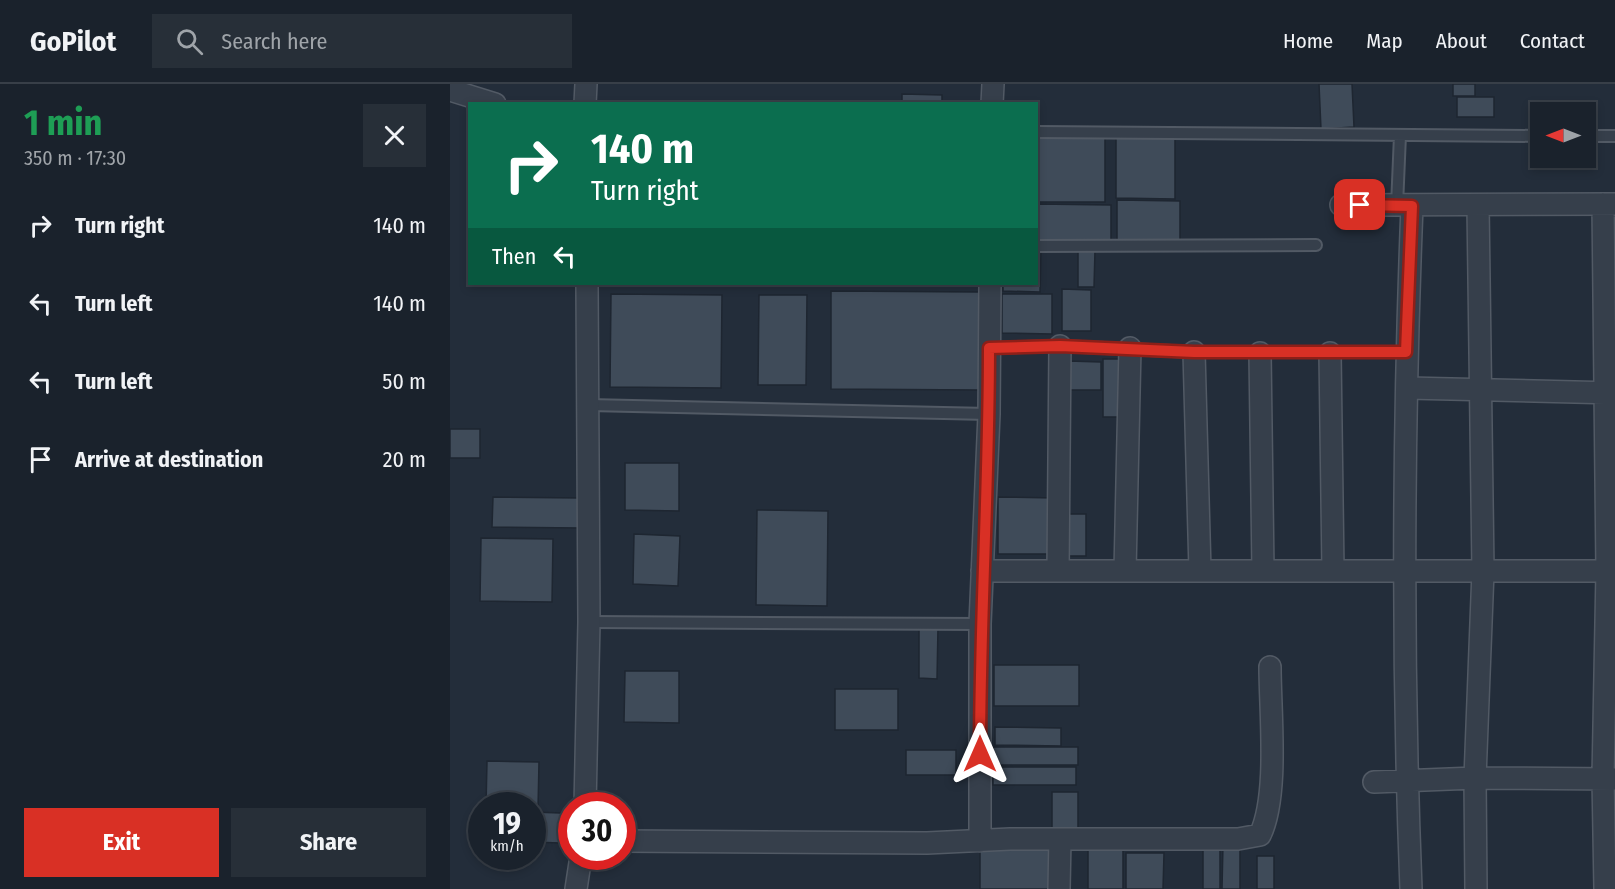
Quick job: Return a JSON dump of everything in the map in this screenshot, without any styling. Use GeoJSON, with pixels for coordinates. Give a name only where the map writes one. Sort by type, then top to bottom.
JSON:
{"type":"FeatureCollection","features":[{"type":"Feature","properties":{"kind":"street"},"geometry":{"type":"LineString","coordinates":[[585,102],[586,84]]}},
{"type":"Feature","properties":{"kind":"street"},"geometry":{"type":"LineString","coordinates":[[992,102],[993,84]]}},
{"type":"Feature","properties":{"kind":"street"},"geometry":{"type":"LineString","coordinates":[[450,90],[489,102]]}},
{"type":"Feature","properties":{"kind":"street"},"geometry":{"type":"LineString","coordinates":[[1341,205],[1609,204],[1611,571],[1609,778],[1605,889]]}},
{"type":"Feature","properties":{"kind":"street"},"geometry":{"type":"LineString","coordinates":[[1476,889],[1475,778],[1483,571],[1478,389],[1478,205]]}},
{"type":"Feature","properties":{"kind":"street"},"geometry":{"type":"LineString","coordinates":[[1404,206],[1408,388],[1406,780],[1411,889]]}},
{"type":"Feature","properties":{"kind":"street"},"geometry":{"type":"LineString","coordinates":[[585,792],[589,622],[587,285]]}},
{"type":"Feature","properties":{"kind":"street"},"geometry":{"type":"LineString","coordinates":[[980,841],[980,624],[989,414],[990,285]]}},
{"type":"Feature","properties":{"kind":"street"},"geometry":{"type":"LineString","coordinates":[[1058,571],[1060,346]]}},
{"type":"Feature","properties":{"kind":"street"},"geometry":{"type":"LineString","coordinates":[[1125,571],[1130,348]]}},
{"type":"Feature","properties":{"kind":"street"},"geometry":{"type":"LineString","coordinates":[[1194,352],[1200,571]]}},
{"type":"Feature","properties":{"kind":"street"},"geometry":{"type":"LineString","coordinates":[[1260,353],[1263,571]]}},
{"type":"Feature","properties":{"kind":"street"},"geometry":{"type":"LineString","coordinates":[[1330,353],[1333,571]]}},
{"type":"Feature","properties":{"kind":"street"},"geometry":{"type":"LineString","coordinates":[[1408,388],[1611,393]]}},
{"type":"Feature","properties":{"kind":"street"},"geometry":{"type":"LineString","coordinates":[[982,571],[1611,571]]}},
{"type":"Feature","properties":{"kind":"street"},"geometry":{"type":"LineString","coordinates":[[636,841],[1238,839],[1260,835],[1268,811],[1271,783],[1270,667]]}},
{"type":"Feature","properties":{"kind":"street"},"geometry":{"type":"LineString","coordinates":[[1374,782],[1475,778],[1609,778]]}},
{"type":"Feature","properties":{"kind":"street"},"geometry":{"type":"LineString","coordinates":[[1059,889],[1060,839]]}},
{"type":"Feature","properties":{"kind":"street"},"geometry":{"type":"LineString","coordinates":[[576,889],[579,870]]}},
{"type":"Feature","properties":{"kind":"lane"},"geometry":{"type":"LineString","coordinates":[[1038,132],[1530,136]]}},
{"type":"Feature","properties":{"kind":"lane"},"geometry":{"type":"LineString","coordinates":[[1400,135],[1404,206]]}},
{"type":"Feature","properties":{"kind":"lane"},"geometry":{"type":"LineString","coordinates":[[1596,136],[1615,136]]}},
{"type":"Feature","properties":{"kind":"lane"},"geometry":{"type":"LineString","coordinates":[[1038,246],[1316,245]]}},
{"type":"Feature","properties":{"kind":"lane"},"geometry":{"type":"LineString","coordinates":[[989,348],[1060,346],[1194,352],[1406,352]]}},
{"type":"Feature","properties":{"kind":"lane"},"geometry":{"type":"LineString","coordinates":[[589,405],[989,414]]}},
{"type":"Feature","properties":{"kind":"lane"},"geometry":{"type":"LineString","coordinates":[[589,622],[980,624]]}},
{"type":"Feature","properties":{"kind":"building"},"geometry":{"type":"Polygon","coordinates":[[[1319,84],[1352,84],[1354,127],[1321,129],[1319,84]]]}},
{"type":"Feature","properties":{"kind":"building"},"geometry":{"type":"Polygon","coordinates":[[[1453,84],[1475,84],[1475,96],[1453,96],[1453,84]]]}},
{"type":"Feature","properties":{"kind":"building"},"geometry":{"type":"Polygon","coordinates":[[[902,94],[942,95],[942,102],[902,102],[902,94]]]}},
{"type":"Feature","properties":{"kind":"building"},"geometry":{"type":"Polygon","coordinates":[[[1457,97],[1494,97],[1494,117],[1457,117],[1457,97]]]}},
{"type":"Feature","properties":{"kind":"building"},"geometry":{"type":"Polygon","coordinates":[[[1038,134],[1105,135],[1105,202],[1038,202],[1038,134]]]}},
{"type":"Feature","properties":{"kind":"building"},"geometry":{"type":"Polygon","coordinates":[[[1116,137],[1175,138],[1175,199],[1116,198],[1116,137]]]}},
{"type":"Feature","properties":{"kind":"building"},"geometry":{"type":"Polygon","coordinates":[[[1117,200],[1180,201],[1180,241],[1117,241],[1117,200]]]}},
{"type":"Feature","properties":{"kind":"building"},"geometry":{"type":"Polygon","coordinates":[[[1038,204],[1111,205],[1111,240],[1038,240],[1038,204]]]}},
{"type":"Feature","properties":{"kind":"building"},"geometry":{"type":"Polygon","coordinates":[[[1038,249],[1041,249],[1040,292],[1003,291],[1003,285],[1038,285],[1038,249]]]}},
{"type":"Feature","properties":{"kind":"building"},"geometry":{"type":"Polygon","coordinates":[[[1078,250],[1095,250],[1094,287],[1078,287],[1078,250]]]}},
{"type":"Feature","properties":{"kind":"building"},"geometry":{"type":"Polygon","coordinates":[[[758,285],[901,285],[901,286],[758,285]]]}},
{"type":"Feature","properties":{"kind":"building"},"geometry":{"type":"Polygon","coordinates":[[[1062,289],[1091,290],[1091,331],[1062,331],[1062,289]]]}},
{"type":"Feature","properties":{"kind":"building"},"geometry":{"type":"Polygon","coordinates":[[[831,291],[980,292],[979,390],[831,389],[831,291]]]}},
{"type":"Feature","properties":{"kind":"building"},"geometry":{"type":"Polygon","coordinates":[[[611,294],[722,295],[721,388],[610,387],[611,294]]]}},
{"type":"Feature","properties":{"kind":"building"},"geometry":{"type":"Polygon","coordinates":[[[1002,294],[1052,294],[1052,334],[1002,333],[1002,294]]]}},
{"type":"Feature","properties":{"kind":"building"},"geometry":{"type":"Polygon","coordinates":[[[759,295],[807,295],[806,385],[758,385],[759,295]]]}},
{"type":"Feature","properties":{"kind":"building"},"geometry":{"type":"Polygon","coordinates":[[[1103,359],[1121,359],[1120,417],[1103,417],[1103,359]]]}},
{"type":"Feature","properties":{"kind":"building"},"geometry":{"type":"Polygon","coordinates":[[[1068,361],[1101,362],[1101,390],[1068,390],[1068,361]]]}},
{"type":"Feature","properties":{"kind":"building"},"geometry":{"type":"Polygon","coordinates":[[[450,429],[480,429],[480,458],[450,458],[450,429]]]}},
{"type":"Feature","properties":{"kind":"building"},"geometry":{"type":"Polygon","coordinates":[[[625,463],[679,463],[679,511],[625,510],[625,463]]]}},
{"type":"Feature","properties":{"kind":"building"},"geometry":{"type":"Polygon","coordinates":[[[493,497],[581,498],[581,528],[492,527],[493,497]]]}},
{"type":"Feature","properties":{"kind":"building"},"geometry":{"type":"Polygon","coordinates":[[[998,497],[1055,498],[1055,554],[998,554],[998,497]]]}},
{"type":"Feature","properties":{"kind":"building"},"geometry":{"type":"Polygon","coordinates":[[[757,510],[828,511],[827,606],[756,605],[757,510]]]}},
{"type":"Feature","properties":{"kind":"building"},"geometry":{"type":"Polygon","coordinates":[[[1062,514],[1086,514],[1086,556],[1062,556],[1062,514]]]}},
{"type":"Feature","properties":{"kind":"building"},"geometry":{"type":"Polygon","coordinates":[[[634,534],[680,536],[678,586],[633,584],[634,534]]]}},
{"type":"Feature","properties":{"kind":"building"},"geometry":{"type":"Polygon","coordinates":[[[481,538],[553,539],[552,602],[480,601],[481,538]]]}},
{"type":"Feature","properties":{"kind":"building"},"geometry":{"type":"Polygon","coordinates":[[[919,627],[938,627],[937,679],[919,678],[919,627]]]}},
{"type":"Feature","properties":{"kind":"building"},"geometry":{"type":"Polygon","coordinates":[[[994,665],[1079,665],[1079,706],[994,706],[994,665]]]}},
{"type":"Feature","properties":{"kind":"building"},"geometry":{"type":"Polygon","coordinates":[[[625,671],[679,671],[679,723],[624,722],[625,671]]]}},
{"type":"Feature","properties":{"kind":"building"},"geometry":{"type":"Polygon","coordinates":[[[835,689],[898,689],[898,730],[835,730],[835,689]]]}},
{"type":"Feature","properties":{"kind":"building"},"geometry":{"type":"Polygon","coordinates":[[[995,727],[1061,728],[1061,746],[995,745],[995,727]]]}},
{"type":"Feature","properties":{"kind":"building"},"geometry":{"type":"Polygon","coordinates":[[[993,747],[1078,747],[1078,765],[993,765],[993,747]]]}},
{"type":"Feature","properties":{"kind":"building"},"geometry":{"type":"Polygon","coordinates":[[[906,750],[956,750],[956,775],[906,775],[906,750]]]}},
{"type":"Feature","properties":{"kind":"building"},"geometry":{"type":"Polygon","coordinates":[[[487,761],[539,762],[538,792],[486,792],[487,761]]]}},
{"type":"Feature","properties":{"kind":"building"},"geometry":{"type":"Polygon","coordinates":[[[993,767],[1076,767],[1076,785],[993,785],[993,767]]]}},
{"type":"Feature","properties":{"kind":"building"},"geometry":{"type":"Polygon","coordinates":[[[1052,792],[1078,792],[1078,833],[1052,833],[1052,792]]]}},
{"type":"Feature","properties":{"kind":"building"},"geometry":{"type":"Polygon","coordinates":[[[546,812],[558,813],[558,843],[546,842],[546,812]]]}},
{"type":"Feature","properties":{"kind":"building"},"geometry":{"type":"Polygon","coordinates":[[[1223,844],[1240,844],[1240,889],[1222,889],[1223,844]]]}},
{"type":"Feature","properties":{"kind":"building"},"geometry":{"type":"Polygon","coordinates":[[[1203,846],[1220,846],[1220,889],[1203,889],[1203,846]]]}},
{"type":"Feature","properties":{"kind":"building"},"geometry":{"type":"Polygon","coordinates":[[[980,850],[1051,850],[1050,889],[980,889],[980,850]]]}},
{"type":"Feature","properties":{"kind":"building"},"geometry":{"type":"Polygon","coordinates":[[[1088,850],[1123,850],[1123,889],[1088,889],[1088,850]]]}},
{"type":"Feature","properties":{"kind":"building"},"geometry":{"type":"Polygon","coordinates":[[[1126,853],[1164,853],[1163,889],[1126,889],[1126,853]]]}},
{"type":"Feature","properties":{"kind":"building"},"geometry":{"type":"Polygon","coordinates":[[[1257,856],[1274,856],[1274,889],[1257,889],[1257,856]]]}},
{"type":"Feature","properties":{"kind":"route"},"geometry":{"type":"LineString","coordinates":[[980,754],[980,624],[989,414],[989,348],[1060,346],[1194,352],[1406,352],[1412,206],[1360,205]]}}]}
